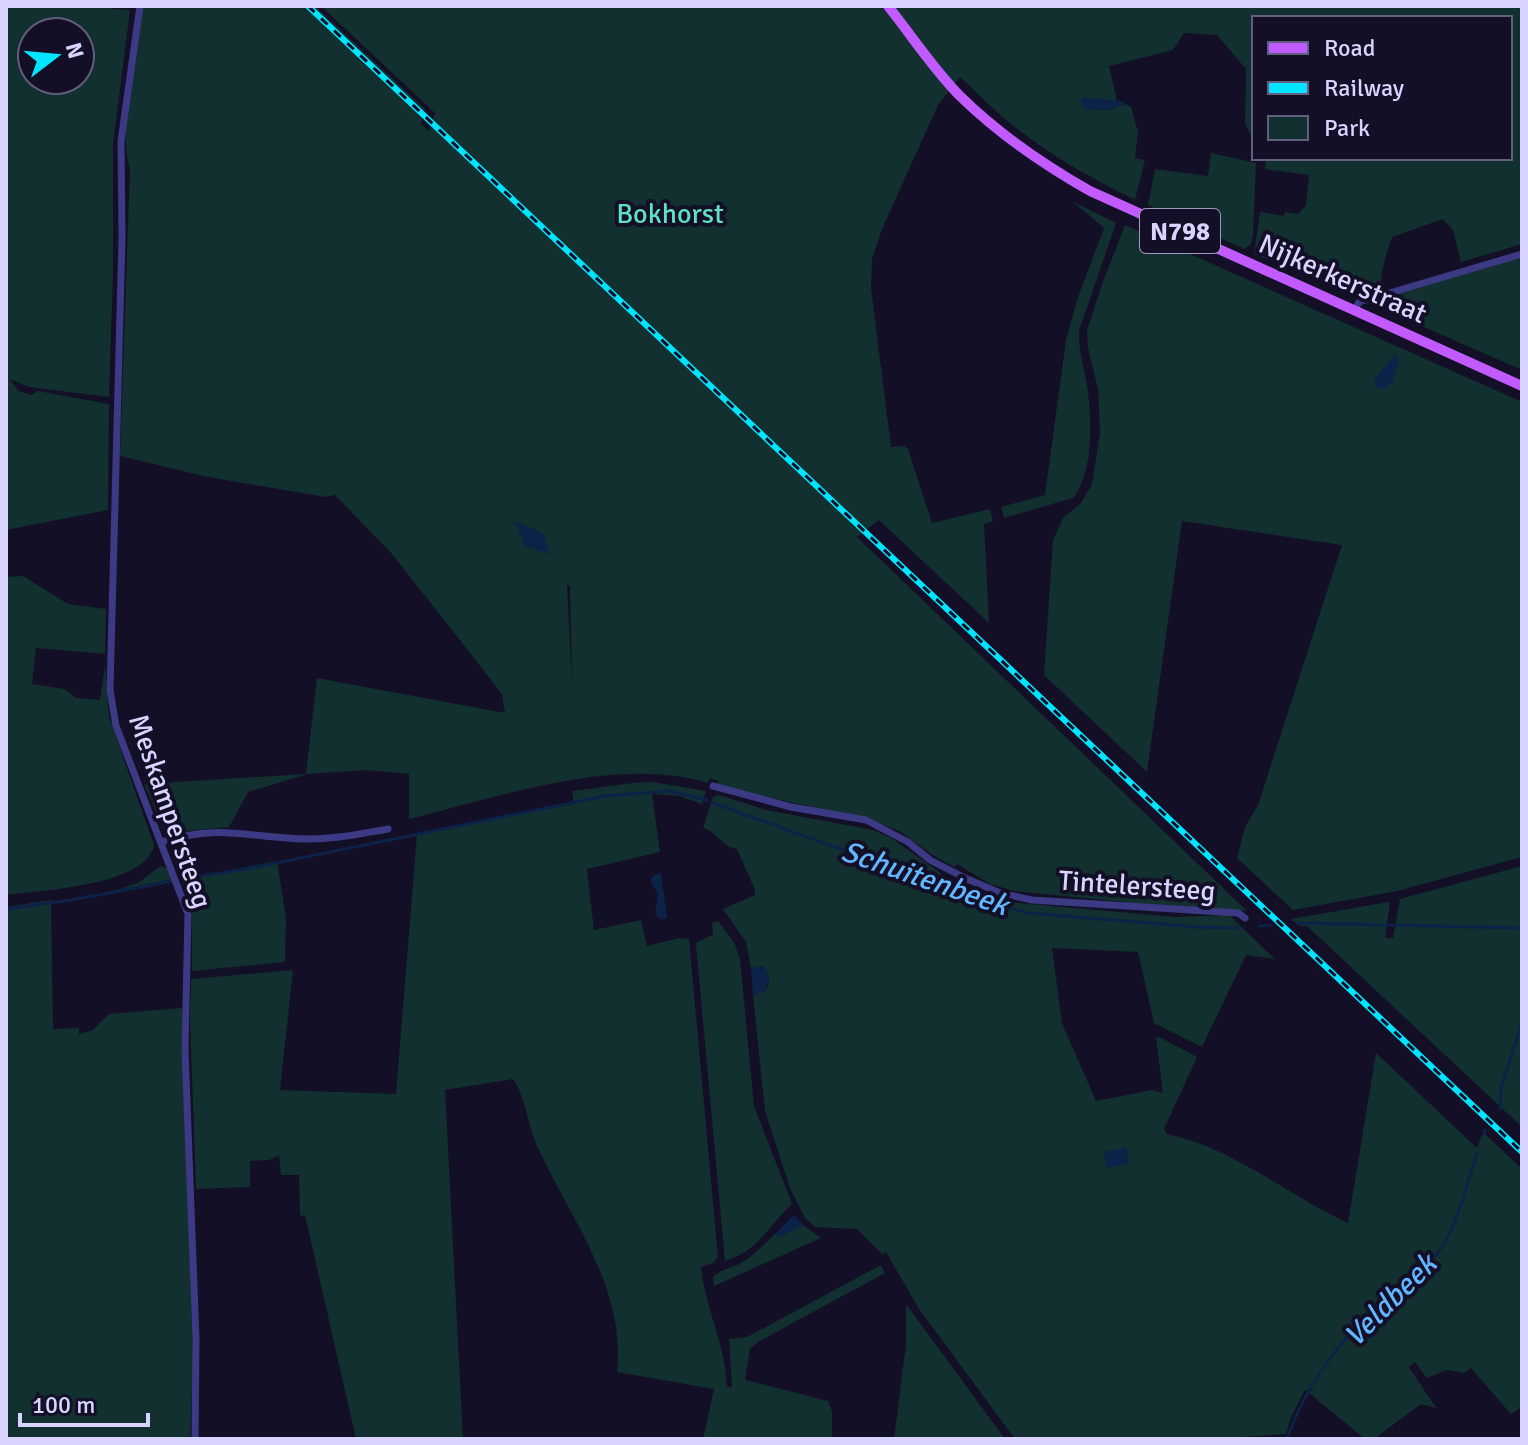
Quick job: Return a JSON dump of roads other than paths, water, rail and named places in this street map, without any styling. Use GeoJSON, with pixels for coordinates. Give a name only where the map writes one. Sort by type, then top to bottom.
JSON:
{"type":"FeatureCollection","features":[{"type":"Feature","properties":{"kind":"main road","name":"Nijkerkerstraat"},"geometry":{"type":"LineString","coordinates":[[888,6],[962,98],[1014,142],[1069,179],[1522,386]]}},
{"type":"Feature","properties":{"kind":"street","name":"Meskampersteeg"},"geometry":{"type":"LineString","coordinates":[[140,6],[121,141],[122,238],[110,690],[116,726],[188,914],[185,1050],[196,1339],[195,1439]]}},
{"type":"Feature","properties":{"kind":"street"},"geometry":{"type":"LineString","coordinates":[[1355,310],[1359,302],[1522,254]]}},
{"type":"Feature","properties":{"kind":"street","name":"Tintelersteeg"},"geometry":{"type":"LineString","coordinates":[[713,786],[791,807],[866,820],[908,842],[930,860],[1000,893],[1032,900],[1238,913],[1245,918]]}},
{"type":"Feature","properties":{"kind":"street"},"geometry":{"type":"LineString","coordinates":[[161,842],[189,834],[220,831],[324,839],[388,829]]}},
{"type":"Feature","properties":{"kind":"water"},"geometry":{"type":"Polygon","coordinates":[[[1083,98],[1122,101],[1125,104],[1110,110],[1084,109],[1080,101],[1083,98]]]}},
{"type":"Feature","properties":{"kind":"water"},"geometry":{"type":"Polygon","coordinates":[[[1395,354],[1399,361],[1393,382],[1379,389],[1374,385],[1375,379],[1395,354]]]}},
{"type":"Feature","properties":{"kind":"water"},"geometry":{"type":"Polygon","coordinates":[[[515,521],[543,533],[550,554],[525,546],[515,521]]]}},
{"type":"Feature","properties":{"kind":"water"},"geometry":{"type":"Polygon","coordinates":[[[661,873],[667,918],[661,920],[655,914],[658,894],[650,880],[661,873]]]}},
{"type":"Feature","properties":{"kind":"water"},"geometry":{"type":"Polygon","coordinates":[[[758,966],[766,969],[769,979],[765,991],[753,996],[751,968],[758,966]]]}},
{"type":"Feature","properties":{"kind":"water"},"geometry":{"type":"Polygon","coordinates":[[[1126,1148],[1129,1163],[1107,1168],[1104,1152],[1126,1148]]]}},
{"type":"Feature","properties":{"kind":"water"},"geometry":{"type":"Polygon","coordinates":[[[794,1215],[803,1225],[779,1237],[775,1234],[794,1215]]]}},
{"type":"Feature","properties":{"kind":"waterway","name":"Schuitenbeek"},"geometry":{"type":"LineString","coordinates":[[181,879],[247,869],[605,796],[669,791],[707,800]]}},
{"type":"Feature","properties":{"kind":"waterway","name":"Schuitenbeek"},"geometry":{"type":"LineString","coordinates":[[713,803],[992,904],[1028,913],[1239,928]]}},
{"type":"Feature","properties":{"kind":"waterway","name":"Schuitenbeek"},"geometry":{"type":"LineString","coordinates":[[6,909],[173,881]]}},
{"type":"Feature","properties":{"kind":"waterway","name":"Schuitenbeek"},"geometry":{"type":"LineString","coordinates":[[1299,923],[1522,928]]}},
{"type":"Feature","properties":{"kind":"waterway","name":"Schuitenbeek"},"geometry":{"type":"LineString","coordinates":[[1260,926],[1270,925]]}},
{"type":"Feature","properties":{"kind":"waterway","name":"Veldbeek"},"geometry":{"type":"LineString","coordinates":[[1500,1110],[1501,1088],[1522,1022]]}},
{"type":"Feature","properties":{"kind":"waterway","name":"Veldbeek"},"geometry":{"type":"LineString","coordinates":[[1484,1135],[1485,1130]]}},
{"type":"Feature","properties":{"kind":"waterway","name":"Veldbeek"},"geometry":{"type":"LineString","coordinates":[[1287,1439],[1305,1398],[1342,1343],[1373,1309],[1440,1250],[1457,1216],[1477,1153]]}},
{"type":"Feature","properties":{"kind":"railway"},"geometry":{"type":"LineString","coordinates":[[308,6],[1522,1152]]}},
{"type":"Feature","properties":{"kind":"park label","name":"Bokhorst"},"geometry":{"type":"Point","coordinates":[670,213]}}]}
